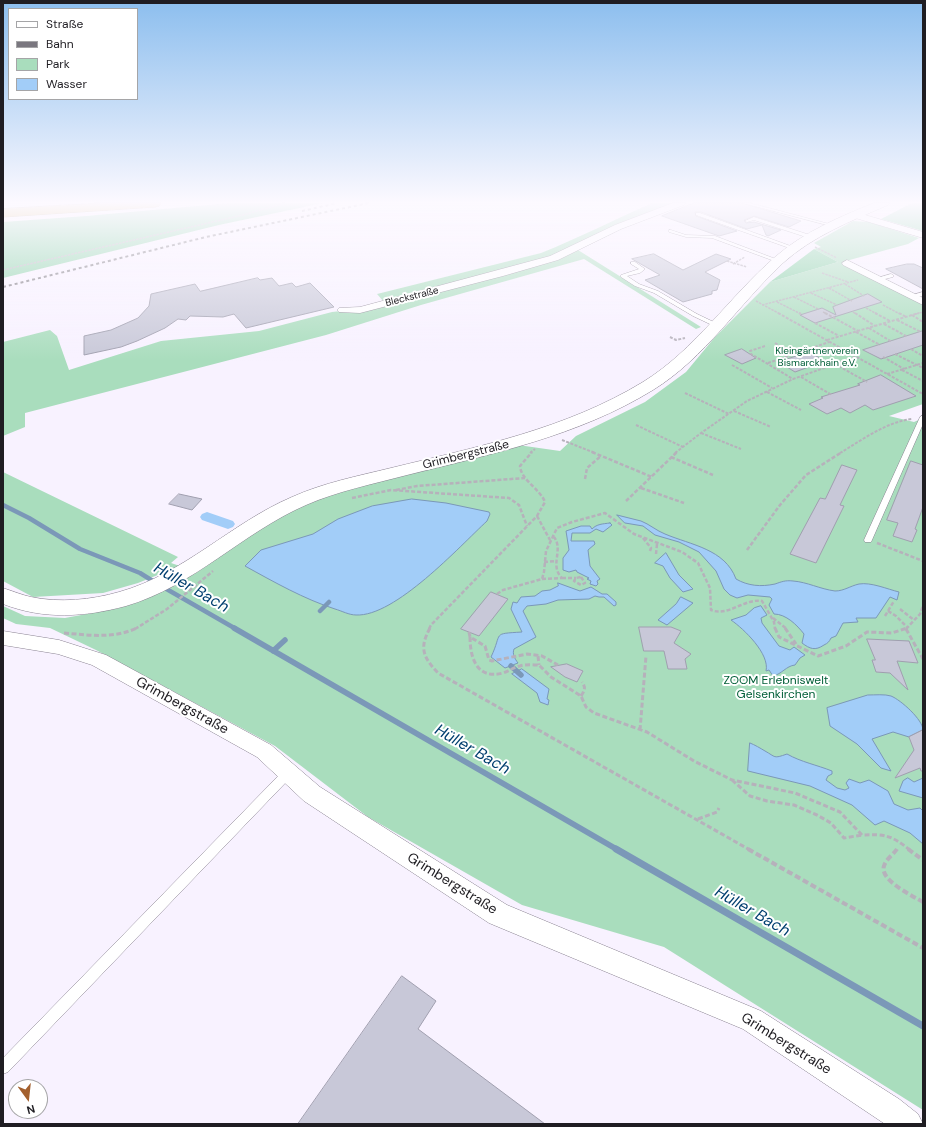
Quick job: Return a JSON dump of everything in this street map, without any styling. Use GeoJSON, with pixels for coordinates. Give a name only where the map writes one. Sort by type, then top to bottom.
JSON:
{"type":"FeatureCollection","features":[{"type":"Feature","properties":{"kind":"street","name":"Bleckstraße"},"geometry":{"type":"LineString","coordinates":[[343,310],[360,310],[531,265],[557,256]]}},
{"type":"Feature","properties":{"kind":"street","name":"Grimbergstraße"},"geometry":{"type":"LineString","coordinates":[[3,596],[31,605],[66,608],[92,606],[126,598],[196,575],[244,532],[273,514],[322,492],[506,444],[553,430],[599,413],[651,384],[672,368],[785,256]]}},
{"type":"Feature","properties":{"kind":"street"},"geometry":{"type":"LineString","coordinates":[[847,263],[923,302]]}},
{"type":"Feature","properties":{"kind":"street","name":"Grimbergstraße"},"geometry":{"type":"LineString","coordinates":[[3,638],[59,646],[99,660],[264,751],[312,794],[498,914],[752,1020],[889,1109],[908,1124]]}},
{"type":"Feature","properties":{"kind":"lane"},"geometry":{"type":"LineString","coordinates":[[763,256],[779,261]]}},
{"type":"Feature","properties":{"kind":"lane"},"geometry":{"type":"LineString","coordinates":[[633,264],[642,269],[638,272],[623,276],[637,285],[656,292],[695,315],[716,325]]}},
{"type":"Feature","properties":{"kind":"lane"},"geometry":{"type":"LineString","coordinates":[[868,273],[891,276]]}},
{"type":"Feature","properties":{"kind":"lane"},"geometry":{"type":"LineString","coordinates":[[912,296],[923,294]]}},
{"type":"Feature","properties":{"kind":"lane"},"geometry":{"type":"LineString","coordinates":[[868,540],[923,417]]}},
{"type":"Feature","properties":{"kind":"lane"},"geometry":{"type":"LineString","coordinates":[[3,1067],[288,773]]}},
{"type":"Feature","properties":{"kind":"path"},"geometry":{"type":"LineString","coordinates":[[3,270],[66,256]]}},
{"type":"Feature","properties":{"kind":"path"},"geometry":{"type":"LineString","coordinates":[[831,256],[847,263]]}},
{"type":"Feature","properties":{"kind":"path"},"geometry":{"type":"LineString","coordinates":[[727,261],[747,267]]}},
{"type":"Feature","properties":{"kind":"path"},"geometry":{"type":"LineString","coordinates":[[822,273],[848,283]]}},
{"type":"Feature","properties":{"kind":"path"},"geometry":{"type":"LineString","coordinates":[[762,305],[848,283],[868,273]]}},
{"type":"Feature","properties":{"kind":"path"},"geometry":{"type":"LineString","coordinates":[[845,283],[864,296]]}},
{"type":"Feature","properties":{"kind":"path"},"geometry":{"type":"LineString","coordinates":[[829,288],[852,301]]}},
{"type":"Feature","properties":{"kind":"path"},"geometry":{"type":"LineString","coordinates":[[811,292],[837,306]]}},
{"type":"Feature","properties":{"kind":"path"},"geometry":{"type":"LineString","coordinates":[[745,295],[827,340]]}},
{"type":"Feature","properties":{"kind":"path"},"geometry":{"type":"LineString","coordinates":[[794,297],[818,309]]}},
{"type":"Feature","properties":{"kind":"path"},"geometry":{"type":"LineString","coordinates":[[776,301],[801,314]]}},
{"type":"Feature","properties":{"kind":"path"},"geometry":{"type":"LineString","coordinates":[[883,305],[907,317]]}},
{"type":"Feature","properties":{"kind":"path"},"geometry":{"type":"LineString","coordinates":[[866,308],[891,321]]}},
{"type":"Feature","properties":{"kind":"path"},"geometry":{"type":"LineString","coordinates":[[823,312],[880,345]]}},
{"type":"Feature","properties":{"kind":"path"},"geometry":{"type":"LineString","coordinates":[[853,312],[875,326]]}},
{"type":"Feature","properties":{"kind":"path"},"geometry":{"type":"LineString","coordinates":[[923,312],[839,337],[827,340],[823,338],[923,394]]}},
{"type":"Feature","properties":{"kind":"path"},"geometry":{"type":"LineString","coordinates":[[912,316],[923,322]]}},
{"type":"Feature","properties":{"kind":"path"},"geometry":{"type":"LineString","coordinates":[[897,320],[921,332]]}},
{"type":"Feature","properties":{"kind":"path"},"geometry":{"type":"LineString","coordinates":[[815,323],[839,337]]}},
{"type":"Feature","properties":{"kind":"path"},"geometry":{"type":"LineString","coordinates":[[884,324],[906,336]]}},
{"type":"Feature","properties":{"kind":"path"},"geometry":{"type":"LineString","coordinates":[[869,328],[892,342]]}},
{"type":"Feature","properties":{"kind":"path"},"geometry":{"type":"LineString","coordinates":[[670,337],[676,340]]}},
{"type":"Feature","properties":{"kind":"path"},"geometry":{"type":"LineString","coordinates":[[768,364],[829,342]]}},
{"type":"Feature","properties":{"kind":"path"},"geometry":{"type":"LineString","coordinates":[[775,343],[795,354]]}},
{"type":"Feature","properties":{"kind":"path"},"geometry":{"type":"LineString","coordinates":[[765,346],[750,351],[751,354],[792,378]]}},
{"type":"Feature","properties":{"kind":"path"},"geometry":{"type":"LineString","coordinates":[[911,349],[923,356]]}},
{"type":"Feature","properties":{"kind":"path"},"geometry":{"type":"LineString","coordinates":[[895,354],[923,368]]}},
{"type":"Feature","properties":{"kind":"path"},"geometry":{"type":"LineString","coordinates":[[626,500],[641,488],[683,447],[747,401],[792,378],[855,356]]}},
{"type":"Feature","properties":{"kind":"path"},"geometry":{"type":"LineString","coordinates":[[883,357],[923,381]]}},
{"type":"Feature","properties":{"kind":"path"},"geometry":{"type":"LineString","coordinates":[[887,374],[923,363]]}},
{"type":"Feature","properties":{"kind":"path"},"geometry":{"type":"LineString","coordinates":[[834,364],[867,382]]}},
{"type":"Feature","properties":{"kind":"path"},"geometry":{"type":"LineString","coordinates":[[732,366],[773,388]]}},
{"type":"Feature","properties":{"kind":"path"},"geometry":{"type":"LineString","coordinates":[[800,376],[832,395]]}},
{"type":"Feature","properties":{"kind":"path"},"geometry":{"type":"LineString","coordinates":[[767,391],[801,410]]}},
{"type":"Feature","properties":{"kind":"path"},"geometry":{"type":"LineString","coordinates":[[685,393],[729,414]]}},
{"type":"Feature","properties":{"kind":"path"},"geometry":{"type":"LineString","coordinates":[[733,411],[771,427]]}},
{"type":"Feature","properties":{"kind":"path"},"geometry":{"type":"LineString","coordinates":[[747,550],[780,505],[806,475],[868,436],[902,420],[923,417]]}},
{"type":"Feature","properties":{"kind":"path"},"geometry":{"type":"LineString","coordinates":[[636,425],[683,447]]}},
{"type":"Feature","properties":{"kind":"path"},"geometry":{"type":"LineString","coordinates":[[553,430],[556,436],[562,440],[652,477]]}},
{"type":"Feature","properties":{"kind":"path"},"geometry":{"type":"LineString","coordinates":[[701,433],[741,449]]}},
{"type":"Feature","properties":{"kind":"path"},"geometry":{"type":"LineString","coordinates":[[533,452],[523,461],[520,466],[525,478],[543,495],[545,502],[537,516],[431,625],[423,643],[424,657],[429,664],[438,673],[698,819],[923,948]]}},
{"type":"Feature","properties":{"kind":"path"},"geometry":{"type":"LineString","coordinates":[[585,479],[587,468],[601,456]]}},
{"type":"Feature","properties":{"kind":"path"},"geometry":{"type":"LineString","coordinates":[[672,457],[713,475]]}},
{"type":"Feature","properties":{"kind":"path"},"geometry":{"type":"LineString","coordinates":[[346,499],[417,486],[525,478]]}},
{"type":"Feature","properties":{"kind":"path"},"geometry":{"type":"LineString","coordinates":[[641,488],[684,503]]}},
{"type":"Feature","properties":{"kind":"path"},"geometry":{"type":"LineString","coordinates":[[391,490],[516,500],[520,504],[527,526]]}},
{"type":"Feature","properties":{"kind":"path"},"geometry":{"type":"LineString","coordinates":[[542,579],[545,574],[544,562],[547,546],[550,540],[554,537],[557,528],[601,513],[612,517],[620,525],[642,537],[657,544],[682,552],[698,563],[710,588],[711,610],[713,612],[720,613],[754,600],[758,600],[764,604],[772,616],[788,630],[796,644]]}},
{"type":"Feature","properties":{"kind":"path"},"geometry":{"type":"LineString","coordinates":[[537,516],[550,540]]}},
{"type":"Feature","properties":{"kind":"path"},"geometry":{"type":"LineString","coordinates":[[554,537],[560,550],[556,561],[559,575],[562,578]]}},
{"type":"Feature","properties":{"kind":"path"},"geometry":{"type":"LineString","coordinates":[[642,537],[651,548],[650,551]]}},
{"type":"Feature","properties":{"kind":"path"},"geometry":{"type":"LineString","coordinates":[[868,540],[923,560]]}},
{"type":"Feature","properties":{"kind":"path"},"geometry":{"type":"LineString","coordinates":[[656,554],[657,544]]}},
{"type":"Feature","properties":{"kind":"path"},"geometry":{"type":"LineString","coordinates":[[544,562],[556,561]]}},
{"type":"Feature","properties":{"kind":"path"},"geometry":{"type":"LineString","coordinates":[[62,633],[117,634],[131,630],[156,616],[196,575],[217,568]]}},
{"type":"Feature","properties":{"kind":"path"},"geometry":{"type":"LineString","coordinates":[[497,594],[503,590],[542,579],[572,576],[576,578]]}},
{"type":"Feature","properties":{"kind":"path"},"geometry":{"type":"LineString","coordinates":[[885,616],[894,601]]}},
{"type":"Feature","properties":{"kind":"path"},"geometry":{"type":"LineString","coordinates":[[772,616],[775,631],[779,636],[818,656],[834,652],[867,632],[892,633],[906,628],[920,614],[923,606]]}},
{"type":"Feature","properties":{"kind":"path"},"geometry":{"type":"LineString","coordinates":[[900,609],[914,620]]}},
{"type":"Feature","properties":{"kind":"path"},"geometry":{"type":"LineString","coordinates":[[888,611],[896,616],[906,628],[923,659]]}},
{"type":"Feature","properties":{"kind":"path"},"geometry":{"type":"LineString","coordinates":[[469,632],[471,656],[478,667],[488,673],[494,674],[506,672],[523,665],[539,664]]}},
{"type":"Feature","properties":{"kind":"path"},"geometry":{"type":"LineString","coordinates":[[470,637],[485,646],[489,660],[492,661],[527,654],[542,656],[558,665]]}},
{"type":"Feature","properties":{"kind":"path"},"geometry":{"type":"LineString","coordinates":[[538,656],[539,664],[551,677],[581,696],[586,707],[594,713],[653,736],[694,762],[732,780],[808,797],[840,812],[862,835]]}},
{"type":"Feature","properties":{"kind":"path"},"geometry":{"type":"LineString","coordinates":[[640,730],[646,656]]}},
{"type":"Feature","properties":{"kind":"path"},"geometry":{"type":"LineString","coordinates":[[581,696],[585,691],[585,687],[582,682]]}},
{"type":"Feature","properties":{"kind":"path"},"geometry":{"type":"LineString","coordinates":[[732,780],[750,796],[767,801],[794,805],[817,815],[831,823],[844,838],[882,834],[900,842],[923,860]]}},
{"type":"Feature","properties":{"kind":"path"},"geometry":{"type":"LineString","coordinates":[[698,819],[714,814],[719,808]]}},
{"type":"Feature","properties":{"kind":"path"},"geometry":{"type":"LineString","coordinates":[[897,849],[895,854],[884,865],[884,873],[890,880],[923,902]]}},
{"type":"Feature","properties":{"kind":"green space"},"geometry":{"type":"Polygon","coordinates":[[[3,256],[94,256],[3,278],[3,256]]]}},
{"type":"Feature","properties":{"kind":"green space"},"geometry":{"type":"Polygon","coordinates":[[[531,256],[587,256],[701,327],[696,329],[584,259],[421,305],[326,335],[25,413],[25,427],[3,436],[3,342],[50,330],[57,336],[69,370],[161,341],[259,331],[332,312],[350,310],[384,302],[377,294],[531,256]]]}},
{"type":"Feature","properties":{"kind":"green space"},"geometry":{"type":"Polygon","coordinates":[[[805,256],[826,256],[838,262],[770,282],[805,256]]]}},
{"type":"Feature","properties":{"kind":"green space"},"geometry":{"type":"Polygon","coordinates":[[[826,256],[866,256],[846,261],[923,303],[923,404],[889,416],[914,422],[923,418],[923,1110],[664,947],[522,905],[368,817],[275,746],[96,650],[50,628],[16,624],[3,618],[3,606],[25,616],[65,618],[119,608],[127,602],[174,585],[199,571],[277,517],[326,494],[518,445],[560,451],[576,436],[645,402],[686,372],[715,337],[770,282],[838,262],[826,256]]]}},
{"type":"Feature","properties":{"kind":"green space"},"geometry":{"type":"Polygon","coordinates":[[[3,472],[178,557],[171,563],[180,566],[138,583],[103,593],[33,597],[3,581],[3,472]]]}},
{"type":"Feature","properties":{"kind":"water"},"geometry":{"type":"Polygon","coordinates":[[[412,499],[446,503],[489,512],[490,514],[487,521],[444,563],[407,593],[389,605],[372,613],[353,615],[323,605],[289,590],[245,566],[261,550],[313,534],[338,519],[372,506],[412,499]]]}},
{"type":"Feature","properties":{"kind":"water"},"geometry":{"type":"Polygon","coordinates":[[[617,515],[641,521],[662,533],[716,554],[731,569],[736,579],[745,583],[765,585],[793,581],[835,591],[859,584],[869,584],[899,592],[897,600],[890,597],[876,618],[856,618],[858,622],[843,623],[836,636],[831,638],[827,643],[815,649],[810,648],[802,643],[804,634],[795,624],[783,616],[774,614],[769,605],[772,599],[770,597],[748,595],[737,598],[730,595],[724,589],[716,571],[699,552],[679,542],[655,535],[643,526],[625,523],[617,515]]]}},
{"type":"Feature","properties":{"kind":"water"},"geometry":{"type":"Polygon","coordinates":[[[610,523],[612,525],[603,532],[596,529],[590,533],[572,533],[571,541],[594,541],[595,544],[588,550],[590,566],[600,579],[597,581],[598,584],[596,586],[590,584],[591,581],[587,579],[589,578],[576,570],[569,572],[563,570],[563,558],[569,550],[566,531],[581,526],[590,526],[592,529],[598,525],[610,523]]]}},
{"type":"Feature","properties":{"kind":"water"},"geometry":{"type":"Polygon","coordinates":[[[666,553],[679,575],[693,589],[683,592],[670,578],[663,566],[655,563],[666,553]]]}},
{"type":"Feature","properties":{"kind":"water"},"geometry":{"type":"Polygon","coordinates":[[[558,583],[580,591],[591,587],[602,594],[607,594],[616,602],[616,605],[614,606],[604,597],[595,596],[589,599],[558,600],[546,604],[527,606],[523,611],[536,637],[514,649],[514,655],[518,663],[505,668],[491,657],[499,636],[506,633],[522,632],[511,609],[513,602],[517,603],[521,597],[535,596],[542,591],[550,590],[558,586],[558,583]]]}},
{"type":"Feature","properties":{"kind":"water"},"geometry":{"type":"Polygon","coordinates":[[[681,597],[693,603],[667,625],[658,620],[676,604],[681,597]]]}},
{"type":"Feature","properties":{"kind":"water"},"geometry":{"type":"Polygon","coordinates":[[[761,606],[767,615],[761,618],[762,623],[779,646],[790,650],[794,647],[805,655],[800,658],[795,665],[773,676],[769,670],[766,671],[764,657],[755,642],[743,629],[731,620],[746,615],[754,608],[761,606]]]}},
{"type":"Feature","properties":{"kind":"water"},"geometry":{"type":"Polygon","coordinates":[[[522,669],[549,689],[547,699],[549,700],[548,705],[540,702],[537,693],[512,674],[522,669]]]}},
{"type":"Feature","properties":{"kind":"water"},"geometry":{"type":"Polygon","coordinates":[[[868,695],[886,695],[895,698],[916,716],[922,726],[923,730],[909,737],[893,732],[872,739],[891,771],[881,768],[857,744],[830,726],[827,708],[868,695]]]}},
{"type":"Feature","properties":{"kind":"water"},"geometry":{"type":"Polygon","coordinates":[[[750,743],[775,757],[787,754],[832,771],[832,774],[828,776],[826,780],[837,788],[845,790],[849,788],[846,783],[849,779],[860,783],[869,780],[888,791],[894,804],[908,810],[920,808],[923,811],[923,844],[910,833],[884,821],[875,825],[852,805],[810,786],[748,771],[750,743]]]}},
{"type":"Feature","properties":{"kind":"water"},"geometry":{"type":"Polygon","coordinates":[[[908,778],[914,782],[923,778],[923,798],[899,791],[903,781],[908,778]]]}},
{"type":"Feature","properties":{"kind":"building"},"geometry":{"type":"Polygon","coordinates":[[[647,256],[657,256],[683,270],[713,256],[721,256],[731,259],[705,272],[720,280],[717,290],[712,291],[712,294],[683,302],[645,280],[660,275],[632,259],[647,256]]]}},
{"type":"Feature","properties":{"kind":"building"},"geometry":{"type":"Polygon","coordinates":[[[907,264],[914,264],[923,268],[923,289],[886,269],[907,264]]]}},
{"type":"Feature","properties":{"kind":"building"},"geometry":{"type":"Polygon","coordinates":[[[258,278],[260,280],[272,278],[279,286],[292,283],[296,287],[310,283],[334,307],[246,328],[234,314],[223,317],[190,316],[186,320],[178,319],[165,328],[121,347],[84,355],[84,336],[111,330],[138,318],[149,306],[151,294],[195,284],[200,291],[258,278]]]}},
{"type":"Feature","properties":{"kind":"building"},"geometry":{"type":"Polygon","coordinates":[[[868,294],[882,302],[815,323],[800,315],[822,308],[836,315],[833,307],[868,294]]]}},
{"type":"Feature","properties":{"kind":"building"},"geometry":{"type":"Polygon","coordinates":[[[923,331],[923,345],[881,359],[863,350],[923,331]]]}},
{"type":"Feature","properties":{"kind":"building"},"geometry":{"type":"Polygon","coordinates":[[[742,349],[756,358],[742,364],[725,355],[742,349]]]}},
{"type":"Feature","properties":{"kind":"building"},"geometry":{"type":"Polygon","coordinates":[[[809,352],[825,361],[795,372],[779,362],[809,352]]]}},
{"type":"Feature","properties":{"kind":"building"},"geometry":{"type":"Polygon","coordinates":[[[881,375],[916,396],[873,410],[865,405],[850,413],[841,408],[827,414],[809,404],[823,398],[821,397],[860,385],[858,384],[881,375]]]}},
{"type":"Feature","properties":{"kind":"building"},"geometry":{"type":"Polygon","coordinates":[[[911,461],[923,465],[923,507],[912,542],[893,536],[898,523],[887,520],[911,461]]]}},
{"type":"Feature","properties":{"kind":"building"},"geometry":{"type":"Polygon","coordinates":[[[842,465],[857,470],[840,505],[844,506],[816,563],[790,554],[820,498],[825,499],[842,465]]]}},
{"type":"Feature","properties":{"kind":"building"},"geometry":{"type":"Polygon","coordinates":[[[179,494],[202,499],[192,510],[169,504],[179,494]]]}},
{"type":"Feature","properties":{"kind":"building"},"geometry":{"type":"Polygon","coordinates":[[[491,592],[508,599],[479,636],[461,629],[491,592]]]}},
{"type":"Feature","properties":{"kind":"building"},"geometry":{"type":"Polygon","coordinates":[[[639,627],[671,627],[681,631],[674,643],[691,654],[685,659],[687,669],[668,669],[664,651],[644,651],[639,627]]]}},
{"type":"Feature","properties":{"kind":"building"},"geometry":{"type":"Polygon","coordinates":[[[867,639],[909,641],[918,663],[897,661],[908,690],[890,673],[876,672],[872,660],[875,660],[867,639]]]}},
{"type":"Feature","properties":{"kind":"building"},"geometry":{"type":"Polygon","coordinates":[[[567,664],[583,671],[577,682],[565,677],[551,667],[567,664]]]}},
{"type":"Feature","properties":{"kind":"building"},"geometry":{"type":"Polygon","coordinates":[[[923,730],[923,771],[921,771],[920,768],[895,778],[914,750],[909,737],[923,730]]]}},
{"type":"Feature","properties":{"kind":"building"},"geometry":{"type":"Polygon","coordinates":[[[402,976],[436,1001],[418,1029],[545,1124],[298,1124],[402,976]]]}},
{"type":"Feature","properties":{"kind":"waterway","name":"Hüller Bach"},"geometry":{"type":"LineString","coordinates":[[3,505],[29,518],[80,549],[140,573],[156,583]]}},
{"type":"Feature","properties":{"kind":"waterway"},"geometry":{"type":"LineString","coordinates":[[207,517],[228,524]]}},
{"type":"Feature","properties":{"kind":"waterway","name":"Hüller Bach"},"geometry":{"type":"LineString","coordinates":[[163,587],[236,629]]}},
{"type":"Feature","properties":{"kind":"waterway"},"geometry":{"type":"LineString","coordinates":[[320,611],[329,602]]}},
{"type":"Feature","properties":{"kind":"waterway","name":"Hüller Bach"},"geometry":{"type":"LineString","coordinates":[[234,628],[273,651]]}},
{"type":"Feature","properties":{"kind":"waterway"},"geometry":{"type":"LineString","coordinates":[[273,651],[285,640]]}},
{"type":"Feature","properties":{"kind":"waterway","name":"Hüller Bach"},"geometry":{"type":"LineString","coordinates":[[273,651],[618,850]]}},
{"type":"Feature","properties":{"kind":"waterway"},"geometry":{"type":"LineString","coordinates":[[511,666],[521,675]]}},
{"type":"Feature","properties":{"kind":"waterway","name":"Hüller Bach"},"geometry":{"type":"LineString","coordinates":[[616,849],[923,1026]]}},
{"type":"Feature","properties":{"kind":"railway"},"geometry":{"type":"LineString","coordinates":[[3,287],[131,256]]}},
{"type":"Feature","properties":{"kind":"park label","name":"Kleingärtnerverein Bismarckhain e.V."},"geometry":{"type":"Point","coordinates":[817,356]}},
{"type":"Feature","properties":{"kind":"park label","name":"ZOOM Erlebniswelt Gelsenkirchen"},"geometry":{"type":"Point","coordinates":[776,688]}}]}
